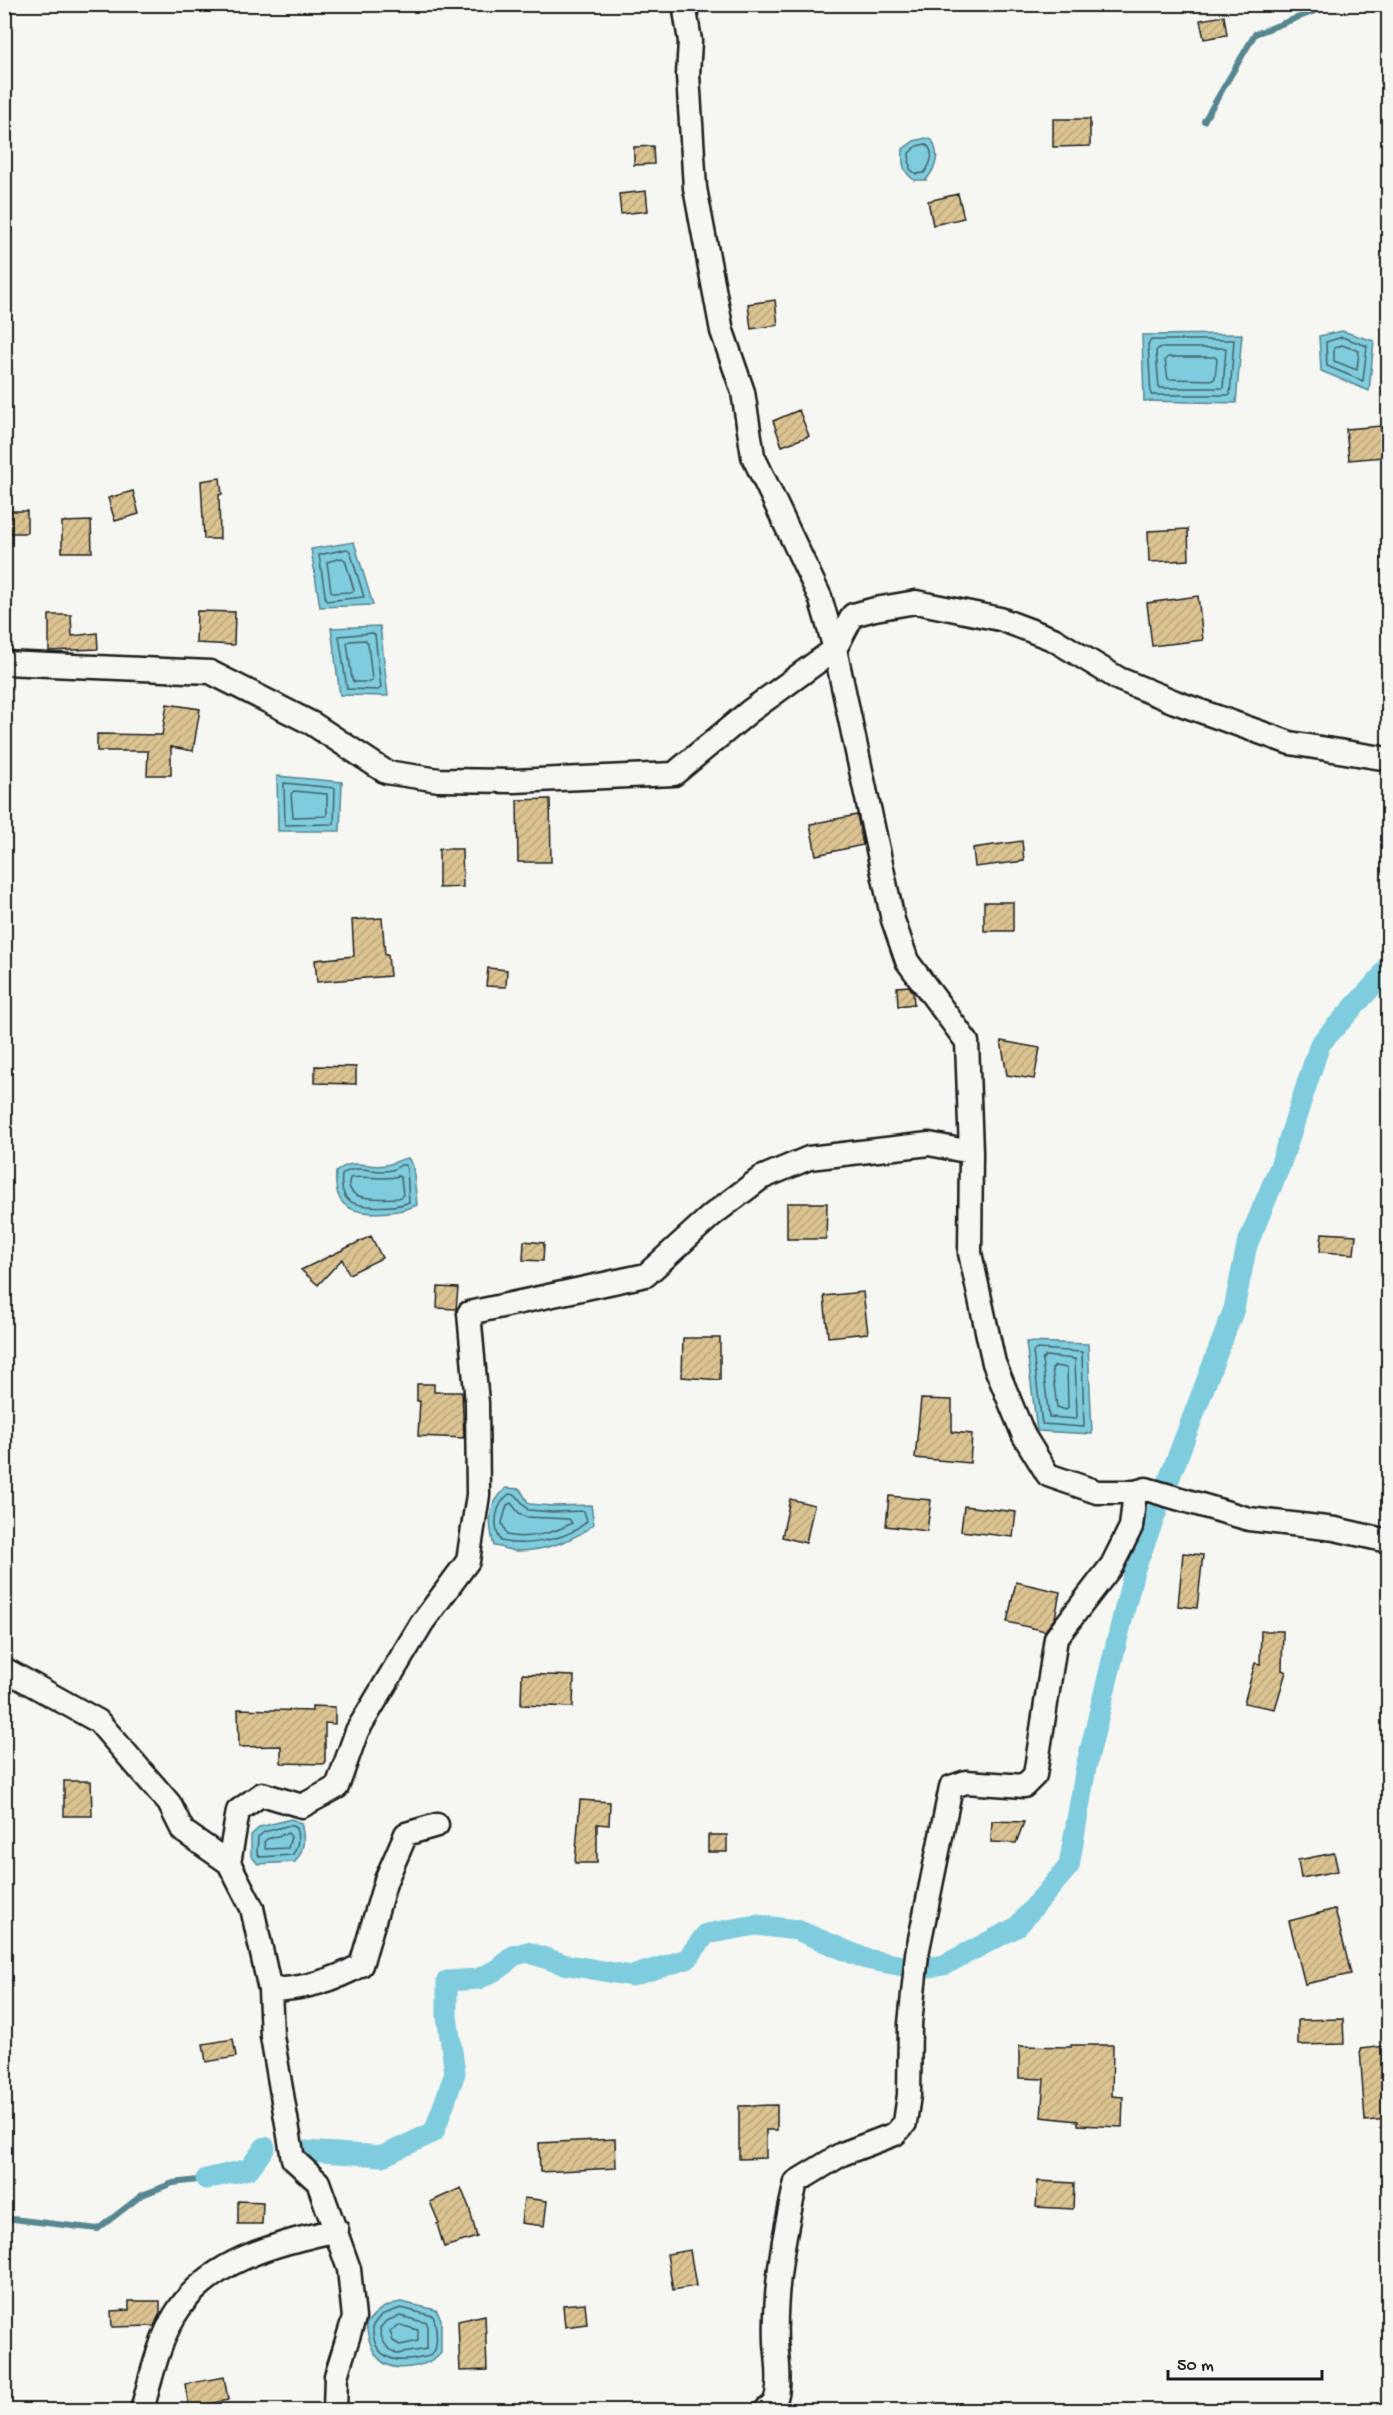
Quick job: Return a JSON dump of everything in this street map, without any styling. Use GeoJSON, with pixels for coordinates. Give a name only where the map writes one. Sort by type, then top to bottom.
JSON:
{"type":"FeatureCollection","features":[{"type":"Feature","properties":{"kind":"street"},"geometry":{"type":"LineString","coordinates":[[684,4],[690,41],[688,75],[695,188],[722,331],[743,392],[753,456],[820,597],[835,649],[874,837],[893,920],[903,951],[907,961],[967,1042],[971,1152],[970,1253],[994,1363],[1024,1436],[1048,1475],[1097,1492],[1135,1492],[1146,1489],[1248,1519],[1335,1529],[1389,1541]]}},
{"type":"Feature","properties":{"kind":"street"},"geometry":{"type":"LineString","coordinates":[[4,663],[210,672],[313,724],[386,772],[439,780],[514,781],[674,774],[750,711],[835,649],[853,615],[916,602],[990,616],[1053,639],[1119,680],[1290,743],[1389,759]]}},
{"type":"Feature","properties":{"kind":"street"},"geometry":{"type":"LineString","coordinates":[[229,1863],[238,1811],[262,1794],[302,1806],[337,1787],[357,1731],[422,1623],[468,1562],[478,1495],[477,1402],[469,1313],[646,1275],[712,1215],[761,1178],[809,1158],[929,1144],[971,1152]]}},
{"type":"Feature","properties":{"kind":"street"},"geometry":{"type":"LineString","coordinates":[[766,2410],[771,2408],[778,2396],[777,2309],[783,2240],[795,2182],[842,2154],[895,2134],[905,2123],[909,2095],[910,2024],[917,1954],[951,1786],[966,1782],[1024,1786],[1035,1774],[1056,1638],[1112,1565],[1131,1527],[1135,1492]]}},
{"type":"Feature","properties":{"kind":"street"},"geometry":{"type":"LineString","coordinates":[[4,1669],[98,1721],[169,1803],[183,1831],[229,1863],[252,1908],[270,1990],[272,2036],[293,2159],[318,2182],[350,2269],[354,2318],[336,2376],[335,2410]]}},
{"type":"Feature","properties":{"kind":"street"},"geometry":{"type":"LineString","coordinates":[[270,1990],[293,1989],[341,1976],[361,1965],[387,1880],[406,1834],[437,1825]]}},
{"type":"Feature","properties":{"kind":"street"},"geometry":{"type":"LineString","coordinates":[[141,2410],[174,2315],[198,2286],[226,2266],[280,2243],[337,2230]]}},
{"type":"Feature","properties":{"kind":"water"},"geometry":{"type":"Polygon","coordinates":[[[926,138],[932,140],[934,146],[937,156],[935,165],[926,180],[914,180],[904,166],[903,149],[914,141],[926,138]]]}},
{"type":"Feature","properties":{"kind":"water"},"geometry":{"type":"Polygon","coordinates":[[[1342,331],[1374,341],[1369,391],[1321,371],[1319,336],[1342,331]]]}},
{"type":"Feature","properties":{"kind":"water"},"geometry":{"type":"Polygon","coordinates":[[[1242,334],[1236,403],[1144,401],[1142,335],[1242,334]]]}},
{"type":"Feature","properties":{"kind":"water"},"geometry":{"type":"Polygon","coordinates":[[[354,542],[373,605],[320,607],[311,549],[354,542]]]}},
{"type":"Feature","properties":{"kind":"water"},"geometry":{"type":"Polygon","coordinates":[[[380,626],[388,696],[340,695],[331,628],[380,626]]]}},
{"type":"Feature","properties":{"kind":"water"},"geometry":{"type":"Polygon","coordinates":[[[277,776],[342,782],[340,831],[278,831],[277,776]]]}},
{"type":"Feature","properties":{"kind":"water"},"geometry":{"type":"Polygon","coordinates":[[[408,1158],[413,1166],[417,1205],[390,1212],[369,1213],[351,1208],[341,1201],[337,1189],[336,1172],[343,1167],[356,1164],[383,1166],[408,1158]]]}},
{"type":"Feature","properties":{"kind":"water"},"geometry":{"type":"Polygon","coordinates":[[[1026,1342],[1088,1344],[1092,1434],[1037,1431],[1026,1342]]]}},
{"type":"Feature","properties":{"kind":"water"},"geometry":{"type":"Polygon","coordinates":[[[506,1488],[520,1489],[529,1504],[591,1505],[594,1524],[569,1540],[538,1549],[515,1551],[494,1546],[490,1522],[492,1508],[506,1488]]]}},
{"type":"Feature","properties":{"kind":"water"},"geometry":{"type":"Polygon","coordinates":[[[291,1819],[301,1823],[303,1834],[302,1848],[295,1862],[258,1864],[251,1856],[251,1835],[260,1827],[291,1819]]]}},
{"type":"Feature","properties":{"kind":"water"},"geometry":{"type":"Polygon","coordinates":[[[401,2302],[436,2310],[441,2319],[441,2353],[427,2363],[404,2368],[394,2367],[380,2360],[371,2345],[366,2324],[381,2309],[401,2302]]]}},
{"type":"Feature","properties":{"kind":"building"},"geometry":{"type":"Polygon","coordinates":[[[1224,16],[1227,35],[1204,39],[1200,20],[1224,16]]]}},
{"type":"Feature","properties":{"kind":"building"},"geometry":{"type":"Polygon","coordinates":[[[1053,119],[1090,119],[1090,146],[1053,147],[1053,119]]]}},
{"type":"Feature","properties":{"kind":"building"},"geometry":{"type":"Polygon","coordinates":[[[653,146],[654,164],[634,165],[634,147],[653,146]]]}},
{"type":"Feature","properties":{"kind":"building"},"geometry":{"type":"Polygon","coordinates":[[[646,191],[648,211],[621,214],[619,194],[646,191]]]}},
{"type":"Feature","properties":{"kind":"building"},"geometry":{"type":"Polygon","coordinates":[[[958,194],[964,218],[933,225],[928,201],[958,194]]]}},
{"type":"Feature","properties":{"kind":"building"},"geometry":{"type":"Polygon","coordinates":[[[775,300],[778,325],[751,329],[748,304],[775,300]]]}},
{"type":"Feature","properties":{"kind":"building"},"geometry":{"type":"Polygon","coordinates":[[[799,410],[809,436],[782,446],[773,421],[799,410]]]}},
{"type":"Feature","properties":{"kind":"building"},"geometry":{"type":"Polygon","coordinates":[[[1381,426],[1383,457],[1349,460],[1346,429],[1381,426]]]}},
{"type":"Feature","properties":{"kind":"building"},"geometry":{"type":"Polygon","coordinates":[[[220,478],[222,494],[219,495],[220,539],[204,539],[201,481],[220,478]]]}},
{"type":"Feature","properties":{"kind":"building"},"geometry":{"type":"Polygon","coordinates":[[[133,491],[139,514],[115,521],[108,498],[133,491]]]}},
{"type":"Feature","properties":{"kind":"building"},"geometry":{"type":"Polygon","coordinates":[[[4,511],[27,511],[27,533],[4,533],[4,511]]]}},
{"type":"Feature","properties":{"kind":"building"},"geometry":{"type":"Polygon","coordinates":[[[91,521],[92,552],[62,552],[62,522],[91,521]]]}},
{"type":"Feature","properties":{"kind":"building"},"geometry":{"type":"Polygon","coordinates":[[[1188,529],[1189,560],[1149,562],[1148,531],[1188,529]]]}},
{"type":"Feature","properties":{"kind":"building"},"geometry":{"type":"Polygon","coordinates":[[[1198,596],[1203,640],[1152,646],[1147,603],[1198,596]]]}},
{"type":"Feature","properties":{"kind":"building"},"geometry":{"type":"Polygon","coordinates":[[[197,611],[235,612],[234,645],[196,643],[197,611]]]}},
{"type":"Feature","properties":{"kind":"building"},"geometry":{"type":"Polygon","coordinates":[[[49,615],[71,615],[72,636],[97,633],[98,649],[49,651],[49,615]]]}},
{"type":"Feature","properties":{"kind":"building"},"geometry":{"type":"Polygon","coordinates":[[[167,704],[200,709],[193,751],[171,747],[171,775],[147,775],[148,751],[97,751],[97,734],[162,735],[167,704]]]}},
{"type":"Feature","properties":{"kind":"building"},"geometry":{"type":"Polygon","coordinates":[[[550,799],[551,862],[518,862],[517,800],[550,799]]]}},
{"type":"Feature","properties":{"kind":"building"},"geometry":{"type":"Polygon","coordinates":[[[857,815],[863,845],[816,855],[810,824],[857,815]]]}},
{"type":"Feature","properties":{"kind":"building"},"geometry":{"type":"Polygon","coordinates":[[[1022,841],[1024,861],[975,867],[973,848],[1022,841]]]}},
{"type":"Feature","properties":{"kind":"building"},"geometry":{"type":"Polygon","coordinates":[[[439,849],[462,849],[463,887],[439,888],[439,849]]]}},
{"type":"Feature","properties":{"kind":"building"},"geometry":{"type":"Polygon","coordinates":[[[984,902],[1013,902],[1013,931],[984,931],[984,902]]]}},
{"type":"Feature","properties":{"kind":"building"},"geometry":{"type":"Polygon","coordinates":[[[382,918],[385,955],[388,955],[390,976],[317,982],[315,960],[354,956],[352,920],[382,918]]]}},
{"type":"Feature","properties":{"kind":"building"},"geometry":{"type":"Polygon","coordinates":[[[488,968],[507,970],[506,987],[486,986],[488,968]]]}},
{"type":"Feature","properties":{"kind":"building"},"geometry":{"type":"Polygon","coordinates":[[[909,986],[913,992],[914,1004],[898,1006],[897,987],[909,986]]]}},
{"type":"Feature","properties":{"kind":"building"},"geometry":{"type":"Polygon","coordinates":[[[1001,1041],[1040,1048],[1034,1079],[1007,1075],[1001,1041]]]}},
{"type":"Feature","properties":{"kind":"building"},"geometry":{"type":"Polygon","coordinates":[[[315,1066],[356,1067],[356,1084],[315,1083],[315,1066]]]}},
{"type":"Feature","properties":{"kind":"building"},"geometry":{"type":"Polygon","coordinates":[[[787,1203],[827,1203],[826,1239],[787,1239],[787,1203]]]}},
{"type":"Feature","properties":{"kind":"building"},"geometry":{"type":"Polygon","coordinates":[[[1322,1233],[1356,1235],[1354,1254],[1320,1252],[1322,1233]]]}},
{"type":"Feature","properties":{"kind":"building"},"geometry":{"type":"Polygon","coordinates":[[[371,1236],[382,1258],[349,1274],[342,1259],[318,1285],[301,1270],[371,1236]]]}},
{"type":"Feature","properties":{"kind":"building"},"geometry":{"type":"Polygon","coordinates":[[[524,1241],[544,1243],[543,1261],[523,1260],[524,1241]]]}},
{"type":"Feature","properties":{"kind":"building"},"geometry":{"type":"Polygon","coordinates":[[[438,1287],[458,1288],[456,1309],[437,1308],[438,1287]]]}},
{"type":"Feature","properties":{"kind":"building"},"geometry":{"type":"Polygon","coordinates":[[[863,1292],[868,1333],[828,1337],[824,1296],[863,1292]]]}},
{"type":"Feature","properties":{"kind":"building"},"geometry":{"type":"Polygon","coordinates":[[[683,1338],[720,1338],[720,1380],[682,1377],[683,1338]]]}},
{"type":"Feature","properties":{"kind":"building"},"geometry":{"type":"Polygon","coordinates":[[[417,1384],[434,1384],[434,1392],[462,1392],[464,1438],[418,1436],[420,1401],[417,1401],[417,1384]]]}},
{"type":"Feature","properties":{"kind":"building"},"geometry":{"type":"Polygon","coordinates":[[[921,1399],[952,1400],[952,1432],[972,1434],[970,1463],[915,1458],[921,1399]]]}},
{"type":"Feature","properties":{"kind":"building"},"geometry":{"type":"Polygon","coordinates":[[[889,1496],[931,1500],[927,1531],[886,1526],[889,1496]]]}},
{"type":"Feature","properties":{"kind":"building"},"geometry":{"type":"Polygon","coordinates":[[[790,1499],[814,1505],[806,1543],[782,1537],[790,1499]]]}},
{"type":"Feature","properties":{"kind":"building"},"geometry":{"type":"Polygon","coordinates":[[[964,1506],[1016,1512],[1013,1537],[961,1531],[964,1506]]]}},
{"type":"Feature","properties":{"kind":"building"},"geometry":{"type":"Polygon","coordinates":[[[1183,1553],[1203,1555],[1197,1608],[1178,1606],[1183,1553]]]}},
{"type":"Feature","properties":{"kind":"building"},"geometry":{"type":"Polygon","coordinates":[[[1016,1582],[1060,1592],[1055,1618],[1045,1631],[1007,1622],[1016,1582]]]}},
{"type":"Feature","properties":{"kind":"building"},"geometry":{"type":"Polygon","coordinates":[[[1261,1631],[1283,1631],[1282,1670],[1286,1672],[1275,1709],[1244,1703],[1255,1663],[1260,1664],[1261,1631]]]}},
{"type":"Feature","properties":{"kind":"building"},"geometry":{"type":"Polygon","coordinates":[[[522,1674],[574,1676],[573,1707],[521,1705],[522,1674]]]}},
{"type":"Feature","properties":{"kind":"building"},"geometry":{"type":"Polygon","coordinates":[[[312,1706],[335,1707],[335,1724],[325,1723],[325,1764],[281,1763],[281,1746],[239,1747],[238,1709],[312,1711],[312,1706]]]}},
{"type":"Feature","properties":{"kind":"building"},"geometry":{"type":"Polygon","coordinates":[[[64,1781],[91,1781],[92,1816],[64,1816],[64,1781]]]}},
{"type":"Feature","properties":{"kind":"building"},"geometry":{"type":"Polygon","coordinates":[[[580,1800],[610,1802],[609,1825],[597,1824],[597,1863],[575,1863],[580,1800]]]}},
{"type":"Feature","properties":{"kind":"building"},"geometry":{"type":"Polygon","coordinates":[[[992,1821],[1024,1822],[1016,1843],[991,1842],[992,1821]]]}},
{"type":"Feature","properties":{"kind":"building"},"geometry":{"type":"Polygon","coordinates":[[[708,1835],[727,1835],[727,1852],[708,1852],[708,1835]]]}},
{"type":"Feature","properties":{"kind":"building"},"geometry":{"type":"Polygon","coordinates":[[[1334,1853],[1338,1871],[1301,1878],[1298,1860],[1334,1853]]]}},
{"type":"Feature","properties":{"kind":"building"},"geometry":{"type":"Polygon","coordinates":[[[1335,1909],[1351,1974],[1305,1984],[1289,1921],[1335,1909]]]}},
{"type":"Feature","properties":{"kind":"building"},"geometry":{"type":"Polygon","coordinates":[[[1343,2019],[1344,2044],[1298,2045],[1298,2020],[1343,2019]]]}},
{"type":"Feature","properties":{"kind":"building"},"geometry":{"type":"Polygon","coordinates":[[[233,2039],[236,2057],[206,2062],[203,2044],[233,2039]]]}},
{"type":"Feature","properties":{"kind":"building"},"geometry":{"type":"Polygon","coordinates":[[[1071,2045],[1113,2045],[1112,2096],[1123,2097],[1122,2127],[1078,2125],[1078,2121],[1041,2117],[1044,2079],[1019,2078],[1019,2046],[1071,2047],[1071,2045]]]}},
{"type":"Feature","properties":{"kind":"building"},"geometry":{"type":"Polygon","coordinates":[[[1386,2046],[1389,2119],[1365,2121],[1360,2049],[1386,2046]]]}},
{"type":"Feature","properties":{"kind":"building"},"geometry":{"type":"Polygon","coordinates":[[[777,2105],[777,2130],[766,2130],[766,2158],[739,2159],[739,2106],[777,2105]]]}},
{"type":"Feature","properties":{"kind":"building"},"geometry":{"type":"Polygon","coordinates":[[[615,2139],[616,2168],[540,2172],[539,2143],[615,2139]]]}},
{"type":"Feature","properties":{"kind":"building"},"geometry":{"type":"Polygon","coordinates":[[[1038,2181],[1074,2183],[1073,2209],[1036,2207],[1038,2181]]]}},
{"type":"Feature","properties":{"kind":"building"},"geometry":{"type":"Polygon","coordinates":[[[461,2188],[477,2237],[444,2247],[437,2224],[439,2223],[430,2202],[461,2188]]]}},
{"type":"Feature","properties":{"kind":"building"},"geometry":{"type":"Polygon","coordinates":[[[524,2198],[547,2201],[544,2226],[521,2223],[524,2198]]]}},
{"type":"Feature","properties":{"kind":"building"},"geometry":{"type":"Polygon","coordinates":[[[238,2201],[263,2202],[262,2224],[238,2224],[238,2201]]]}},
{"type":"Feature","properties":{"kind":"building"},"geometry":{"type":"Polygon","coordinates":[[[690,2250],[696,2286],[673,2290],[667,2254],[690,2250]]]}},
{"type":"Feature","properties":{"kind":"building"},"geometry":{"type":"Polygon","coordinates":[[[129,2301],[160,2301],[160,2313],[154,2326],[112,2327],[111,2311],[129,2310],[129,2301]]]}},
{"type":"Feature","properties":{"kind":"building"},"geometry":{"type":"Polygon","coordinates":[[[585,2303],[587,2324],[565,2327],[563,2305],[585,2303]]]}},
{"type":"Feature","properties":{"kind":"building"},"geometry":{"type":"Polygon","coordinates":[[[485,2315],[487,2370],[460,2371],[458,2321],[485,2315]]]}},
{"type":"Feature","properties":{"kind":"building"},"geometry":{"type":"Polygon","coordinates":[[[224,2377],[228,2400],[189,2408],[185,2384],[224,2377]]]}},
{"type":"Feature","properties":{"kind":"waterway"},"geometry":{"type":"LineString","coordinates":[[1204,121],[1255,34],[1333,4]]}},
{"type":"Feature","properties":{"kind":"waterway"},"geometry":{"type":"LineString","coordinates":[[289,2150],[383,2156],[434,2132],[455,2073],[447,2016],[447,1981],[478,1979],[500,1968],[513,1956],[527,1952],[563,1964],[632,1976],[687,1959],[706,1934],[756,1925],[797,1930],[866,1959],[919,1969],[944,1965],[1017,1927],[1069,1866],[1086,1767],[1134,1571],[1234,1309],[1247,1245],[1280,1166],[1320,1044],[1381,977],[1388,966]]}},
{"type":"Feature","properties":{"kind":"waterway"},"geometry":{"type":"LineString","coordinates":[[206,2179],[249,2169],[265,2147]]}},
{"type":"Feature","properties":{"kind":"waterway"},"geometry":{"type":"LineString","coordinates":[[4,2218],[98,2229],[142,2195],[173,2183],[206,2179]]}}]}
